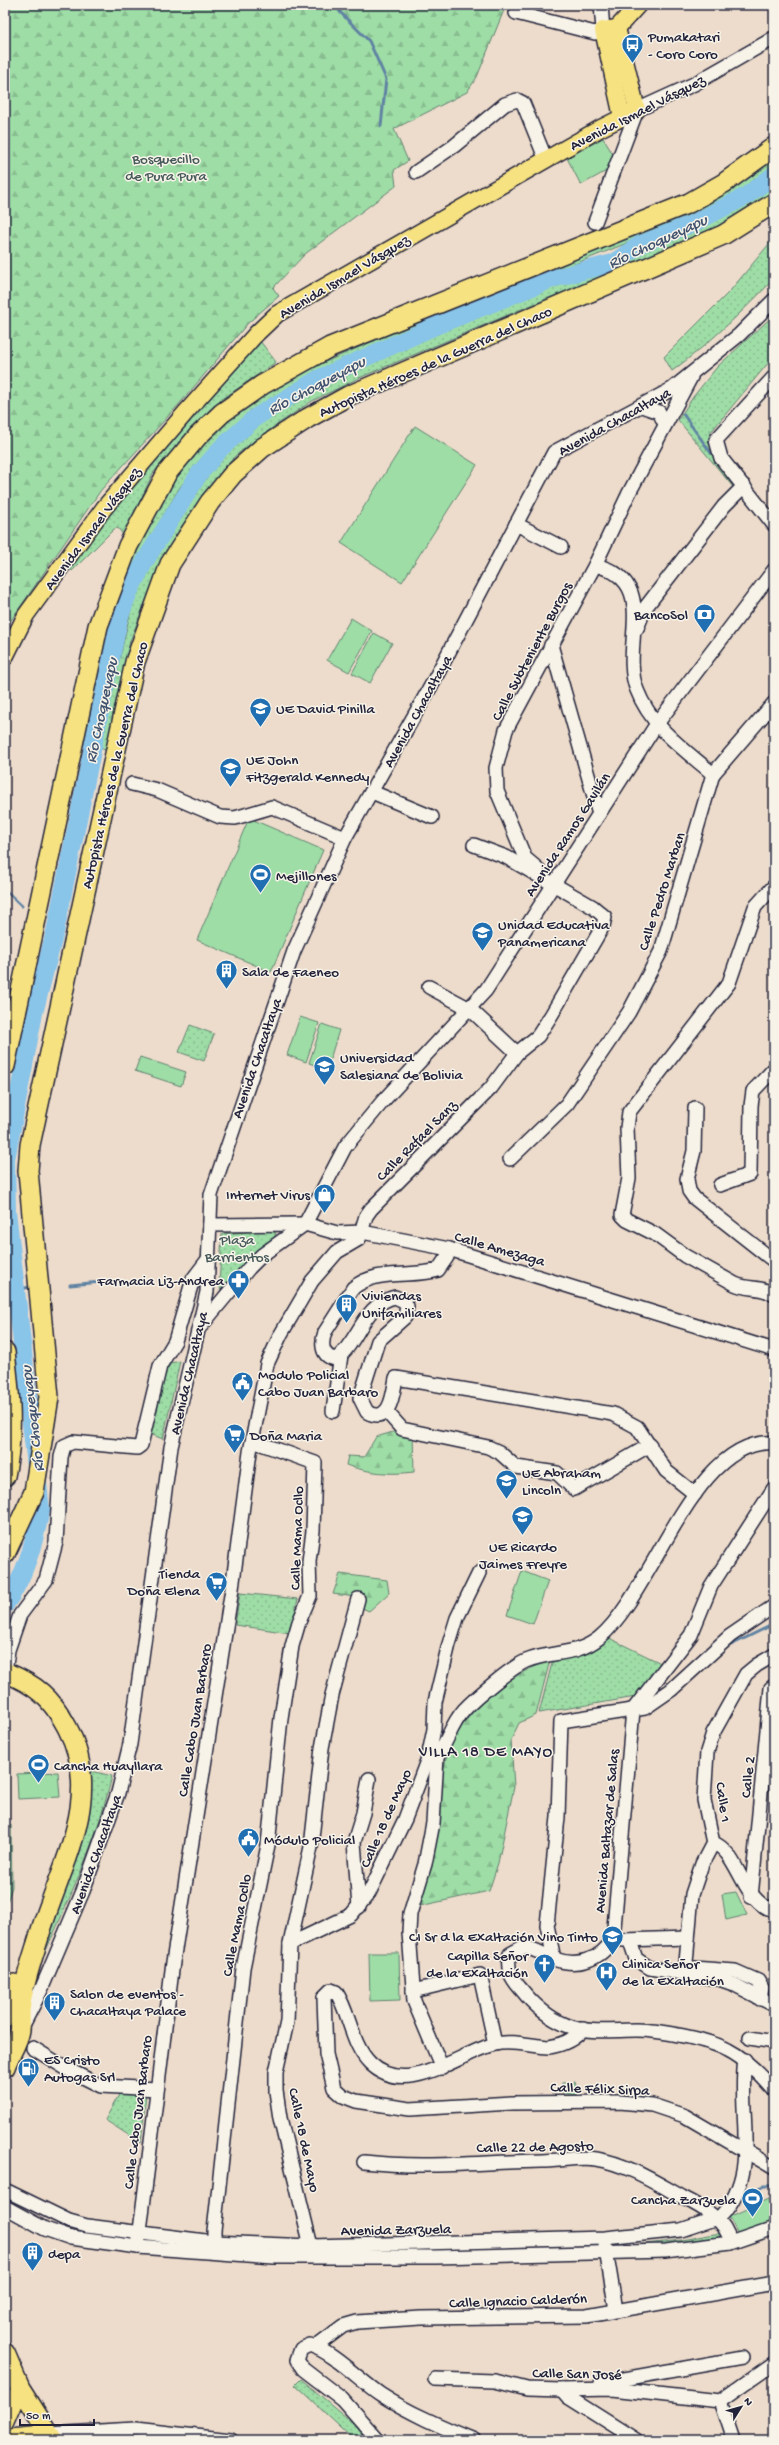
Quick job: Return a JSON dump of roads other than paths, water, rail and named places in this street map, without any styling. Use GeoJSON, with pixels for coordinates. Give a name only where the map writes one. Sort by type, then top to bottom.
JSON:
{"type":"FeatureCollection","features":[{"type":"Feature","properties":{"kind":"highway"},"geometry":{"type":"LineString","coordinates":[[5,1066],[98,626],[128,546],[167,473],[176,462],[198,436],[222,413],[262,384],[290,368],[330,348],[689,203],[724,183],[774,147]]}},
{"type":"Feature","properties":{"kind":"highway","name":"Autopista Héroes de la Guerra del Chaco"},"geometry":{"type":"LineString","coordinates":[[5,1554],[34,1492],[48,1412],[48,1360],[28,1171],[30,1145],[135,662],[170,564],[210,502],[233,474],[262,448],[308,418],[348,396],[723,235],[774,203]]}},
{"type":"Feature","properties":{"kind":"highway"},"geometry":{"type":"LineString","coordinates":[[5,1352],[11,1400],[11,1435],[5,1476]]}},
{"type":"Feature","properties":{"kind":"highway"},"geometry":{"type":"LineString","coordinates":[[5,1672],[24,1680],[44,1694],[59,1713],[72,1737],[82,1765],[83,1786],[78,1823],[49,1904],[12,2029],[5,2065]]}},
{"type":"Feature","properties":{"kind":"highway"},"geometry":{"type":"LineString","coordinates":[[5,1683],[15,1686],[41,1704],[55,1723],[68,1752],[73,1770],[74,1789],[68,1818],[5,2017]]}},
{"type":"Feature","properties":{"kind":"highway"},"geometry":{"type":"LineString","coordinates":[[5,2353],[20,2388],[51,2437]]}},
{"type":"Feature","properties":{"kind":"main road"},"geometry":{"type":"LineString","coordinates":[[610,29],[638,5]]}},
{"type":"Feature","properties":{"kind":"main road"},"geometry":{"type":"LineString","coordinates":[[610,29],[637,110]]}},
{"type":"Feature","properties":{"kind":"main road"},"geometry":{"type":"LineString","coordinates":[[610,29],[622,116]]}},
{"type":"Feature","properties":{"kind":"main road","name":"Avenida Ismael Vásquez"},"geometry":{"type":"LineString","coordinates":[[5,657],[26,615],[104,508],[192,405],[256,334],[277,314],[622,116],[637,110]]}},
{"type":"Feature","properties":{"kind":"main road"},"geometry":{"type":"LineString","coordinates":[[5,2423],[20,2388]]}},
{"type":"Feature","properties":{"kind":"main road"},"geometry":{"type":"LineString","coordinates":[[5,2438],[51,2437]]}},
{"type":"Feature","properties":{"kind":"street"},"geometry":{"type":"LineString","coordinates":[[516,13],[594,33],[610,29],[600,5]]}},
{"type":"Feature","properties":{"kind":"street","name":"Avenida Ismael Vásquez"},"geometry":{"type":"LineString","coordinates":[[637,110],[694,84],[774,38]]}},
{"type":"Feature","properties":{"kind":"street"},"geometry":{"type":"LineString","coordinates":[[416,172],[454,146],[505,104],[517,100],[523,103],[546,160]]}},
{"type":"Feature","properties":{"kind":"street"},"geometry":{"type":"LineString","coordinates":[[595,222],[637,110]]}},
{"type":"Feature","properties":{"kind":"street","name":"Avenida Chacaltaya"},"geometry":{"type":"LineString","coordinates":[[12,2029],[41,1990],[83,1891],[111,1817],[130,1744],[171,1447],[207,1292],[211,1195],[274,1006],[294,951],[345,838],[372,792],[554,452],[672,389],[739,335],[774,300]]}},
{"type":"Feature","properties":{"kind":"street","name":"Calle Subteniente Burgos"},"geometry":{"type":"LineString","coordinates":[[554,884],[525,858],[497,791],[496,768],[506,730],[595,565],[665,424],[695,370]]}},
{"type":"Feature","properties":{"kind":"street"},"geometry":{"type":"LineString","coordinates":[[774,377],[716,440],[721,458],[774,525]]}},
{"type":"Feature","properties":{"kind":"street"},"geometry":{"type":"LineString","coordinates":[[642,406],[652,408],[659,412],[665,424]]}},
{"type":"Feature","properties":{"kind":"street"},"geometry":{"type":"LineString","coordinates":[[634,636],[645,608],[724,506],[744,486]]}},
{"type":"Feature","properties":{"kind":"street"},"geometry":{"type":"LineString","coordinates":[[516,524],[561,547]]}},
{"type":"Feature","properties":{"kind":"street"},"geometry":{"type":"LineString","coordinates":[[595,565],[608,568],[626,583],[635,601],[632,665],[636,688],[656,725],[713,774]]}},
{"type":"Feature","properties":{"kind":"street","name":"Avenida Ramos Gavilán"},"geometry":{"type":"LineString","coordinates":[[198,1329],[249,1268],[262,1255],[305,1224],[345,1147],[383,1101],[486,990],[656,725],[774,570]]}},
{"type":"Feature","properties":{"kind":"street"},"geometry":{"type":"LineString","coordinates":[[551,645],[599,814]]}},
{"type":"Feature","properties":{"kind":"street","name":"Calle Pedro Marban"},"geometry":{"type":"LineString","coordinates":[[510,1159],[567,1104],[629,1012],[661,951],[713,774],[774,703]]}},
{"type":"Feature","properties":{"kind":"street"},"geometry":{"type":"LineString","coordinates":[[132,784],[156,790],[220,817],[235,818],[272,807],[345,838]]}},
{"type":"Feature","properties":{"kind":"street"},"geometry":{"type":"LineString","coordinates":[[372,792],[432,818]]}},
{"type":"Feature","properties":{"kind":"street"},"geometry":{"type":"LineString","coordinates":[[474,845],[506,857],[554,884]]}},
{"type":"Feature","properties":{"kind":"street","name":"Calle Rafael Sanz"},"geometry":{"type":"LineString","coordinates":[[362,1232],[366,1216],[371,1209],[491,1088],[517,1053],[538,1036],[601,933],[604,917],[593,907],[554,884]]}},
{"type":"Feature","properties":{"kind":"street"},"geometry":{"type":"LineString","coordinates":[[774,886],[755,907],[730,983],[629,1112],[627,1128],[629,1178],[622,1215],[627,1220],[655,1234],[685,1256],[735,1284],[742,1287],[764,1289],[774,1295]]}},
{"type":"Feature","properties":{"kind":"street"},"geometry":{"type":"LineString","coordinates":[[429,987],[470,1009],[517,1053]]}},
{"type":"Feature","properties":{"kind":"street"},"geometry":{"type":"LineString","coordinates":[[720,1185],[750,1174],[751,1106],[754,1092],[774,1069]]}},
{"type":"Feature","properties":{"kind":"street"},"geometry":{"type":"LineString","coordinates":[[695,1108],[694,1152],[687,1179],[689,1191],[694,1198],[774,1261]]}},
{"type":"Feature","properties":{"kind":"street","name":"Calle Amezaga"},"geometry":{"type":"LineString","coordinates":[[210,1225],[305,1224],[337,1233],[362,1232],[449,1250],[774,1350]]}},
{"type":"Feature","properties":{"kind":"street","name":"Calle Cabo Juan Barbaro"},"geometry":{"type":"LineString","coordinates":[[139,2240],[156,2089],[173,1962],[253,1441],[267,1364],[281,1334],[312,1282],[337,1252],[359,1239],[362,1232]]}},
{"type":"Feature","properties":{"kind":"street"},"geometry":{"type":"LineString","coordinates":[[449,1250],[447,1257],[438,1270],[375,1277],[358,1283],[353,1288],[325,1332],[323,1339],[325,1354],[330,1358],[336,1359],[341,1355],[375,1307],[389,1298],[400,1298],[407,1306],[407,1314],[378,1341],[360,1398],[363,1408],[370,1413],[378,1415],[386,1411],[391,1403],[396,1378],[613,1414],[637,1427],[666,1471],[695,1494]]}},
{"type":"Feature","properties":{"kind":"street"},"geometry":{"type":"LineString","coordinates":[[5,1672],[8,1650],[20,1615],[46,1580],[56,1542],[61,1456],[64,1446],[73,1442],[137,1448],[141,1445],[160,1366],[175,1341],[193,1279],[209,1258]]}},
{"type":"Feature","properties":{"kind":"street"},"geometry":{"type":"LineString","coordinates":[[333,1411],[341,1355]]}},
{"type":"Feature","properties":{"kind":"street"},"geometry":{"type":"LineString","coordinates":[[386,1411],[402,1429],[488,1447],[499,1452],[516,1467],[557,1473],[574,1489],[650,1445]]}},
{"type":"Feature","properties":{"kind":"street","name":"Calle Mama Ocllo"},"geometry":{"type":"LineString","coordinates":[[214,2247],[243,1968],[263,1880],[281,1718],[292,1646],[299,1622],[310,1596],[309,1561],[313,1531],[315,1463],[253,1441]]}},
{"type":"Feature","properties":{"kind":"street"},"geometry":{"type":"LineString","coordinates":[[583,2029],[572,2039],[549,2047],[495,2044],[442,2068],[418,2011],[413,1990],[409,1932],[410,1914],[425,1864],[433,1823],[433,1758],[464,1710],[502,1678],[525,1662],[543,1656],[563,1654],[583,1649],[600,1637],[617,1619],[695,1494],[731,1454],[754,1444],[774,1443]]}},
{"type":"Feature","properties":{"kind":"street"},"geometry":{"type":"LineString","coordinates":[[633,1710],[691,1635],[711,1586],[774,1488]]}},
{"type":"Feature","properties":{"kind":"street","name":"Calle 18 de Mayo"},"geometry":{"type":"LineString","coordinates":[[290,1944],[330,1927],[351,1914],[359,1907],[369,1893],[433,1758],[435,1702],[449,1644],[457,1618],[479,1573]]}},
{"type":"Feature","properties":{"kind":"street","name":"Calle 18 de Mayo"},"geometry":{"type":"LineString","coordinates":[[311,2246],[280,2118],[276,2091],[276,2072],[287,2022],[290,1944],[311,1847],[322,1748],[332,1695],[358,1599]]}},
{"type":"Feature","properties":{"kind":"street"},"geometry":{"type":"LineString","coordinates":[[554,1959],[547,1925],[558,1817],[560,1723],[566,1718],[645,1708],[658,1700],[730,1636],[774,1606]]}},
{"type":"Feature","properties":{"kind":"street","name":"Calle 1"},"geometry":{"type":"LineString","coordinates":[[685,1970],[692,1894],[702,1864],[713,1843],[704,1800],[705,1767],[711,1739],[746,1674],[764,1660],[774,1655]]}},
{"type":"Feature","properties":{"kind":"street","name":"Calle 2"},"geometry":{"type":"LineString","coordinates":[[751,1897],[771,1688],[774,1686]]}},
{"type":"Feature","properties":{"kind":"street","name":"Avenida Baltazar de Salas"},"geometry":{"type":"LineString","coordinates":[[613,1939],[615,1896],[633,1710]]}},
{"type":"Feature","properties":{"kind":"street"},"geometry":{"type":"LineString","coordinates":[[359,1907],[354,1842],[363,1813],[369,1779]]}},
{"type":"Feature","properties":{"kind":"street"},"geometry":{"type":"LineString","coordinates":[[713,1843],[719,1845],[733,1862],[751,1897],[767,1908],[774,1907]]}},
{"type":"Feature","properties":{"kind":"street"},"geometry":{"type":"LineString","coordinates":[[688,1938],[630,1941],[613,1939],[598,1956],[584,1963],[566,1962],[554,1959],[523,1947],[510,1954],[509,1970],[512,1978],[520,1988],[545,2012],[568,2026],[614,2032],[636,2030],[672,2035],[727,2049],[745,2060],[774,2090]]}},
{"type":"Feature","properties":{"kind":"street"},"geometry":{"type":"LineString","coordinates":[[630,1941],[636,1959],[650,1968],[735,1971],[758,1981],[762,1988],[760,1999],[774,2005]]}},
{"type":"Feature","properties":{"kind":"street","name":"Avenida Chacaltaya"},"geometry":{"type":"LineString","coordinates":[[20,2004],[56,1953]]}},
{"type":"Feature","properties":{"kind":"street"},"geometry":{"type":"LineString","coordinates":[[413,1990],[480,1975],[495,2044]]}},
{"type":"Feature","properties":{"kind":"street","name":"Calle Félix Sirpa"},"geometry":{"type":"LineString","coordinates":[[442,2068],[414,2076],[396,2075],[376,2068],[364,2055],[338,1995],[332,1990],[326,1993],[323,2010],[326,2054],[334,2088],[343,2096],[356,2101],[410,2108],[512,2103],[620,2102],[652,2105],[685,2116],[744,2149],[774,2168]]}},
{"type":"Feature","properties":{"kind":"street"},"geometry":{"type":"LineString","coordinates":[[750,2038],[774,2042]]}},
{"type":"Feature","properties":{"kind":"street"},"geometry":{"type":"LineString","coordinates":[[34,2048],[67,2069],[101,2086],[156,2089]]}},
{"type":"Feature","properties":{"kind":"street"},"geometry":{"type":"LineString","coordinates":[[716,2219],[724,2213],[743,2179],[746,2118],[743,2074],[745,2060]]}},
{"type":"Feature","properties":{"kind":"street","name":"Calle 22 de Agosto"},"geometry":{"type":"LineString","coordinates":[[364,2162],[427,2167],[475,2163],[595,2158],[643,2176],[706,2210],[716,2219],[726,2232],[730,2244]]}},
{"type":"Feature","properties":{"kind":"street","name":"Avenida Zarzuela"},"geometry":{"type":"LineString","coordinates":[[5,2190],[69,2221],[139,2240]]}},
{"type":"Feature","properties":{"kind":"street","name":"Avenida Zarzuela"},"geometry":{"type":"LineString","coordinates":[[5,2207],[56,2234],[93,2242],[139,2240],[214,2247],[274,2257],[436,2257],[665,2251],[730,2244],[774,2228]]}},
{"type":"Feature","properties":{"kind":"street","name":"Avenida Zarzuela"},"geometry":{"type":"LineString","coordinates":[[214,2247],[311,2246],[605,2238],[675,2231],[716,2219]]}},
{"type":"Feature","properties":{"kind":"street"},"geometry":{"type":"LineString","coordinates":[[605,2238],[616,2310]]}},
{"type":"Feature","properties":{"kind":"street","name":"Calle Ignacio Calderón"},"geometry":{"type":"LineString","coordinates":[[315,2346],[343,2326],[357,2322],[421,2318],[563,2317],[616,2310],[774,2283]]}},
{"type":"Feature","properties":{"kind":"street"},"geometry":{"type":"LineString","coordinates":[[378,2440],[342,2400],[303,2370],[297,2360],[299,2353],[310,2345],[315,2346],[397,2404],[474,2440]]}},
{"type":"Feature","properties":{"kind":"street"},"geometry":{"type":"LineString","coordinates":[[596,2389],[601,2383],[742,2358]]}},
{"type":"Feature","properties":{"kind":"street"},"geometry":{"type":"LineString","coordinates":[[733,2440],[720,2401],[774,2363]]}},
{"type":"Feature","properties":{"kind":"street","name":"Calle San José"},"geometry":{"type":"LineString","coordinates":[[435,2379],[494,2381],[527,2389],[596,2389],[637,2391],[720,2401]]}},
{"type":"Feature","properties":{"kind":"street"},"geometry":{"type":"LineString","coordinates":[[562,2390],[568,2397],[636,2440]]}},
{"type":"Feature","properties":{"kind":"street"},"geometry":{"type":"LineString","coordinates":[[51,2437],[135,2434],[231,2440]]}},
{"type":"Feature","properties":{"kind":"waterway"},"geometry":{"type":"LineString","coordinates":[[337,5],[340,12],[369,41],[386,79],[381,126]]}},
{"type":"Feature","properties":{"kind":"waterway","name":"Río Choqueyapu"},"geometry":{"type":"LineString","coordinates":[[5,1605],[18,1583],[28,1559],[41,1510],[7,1211],[6,1159],[34,1013],[55,932],[119,619],[128,594],[145,561],[199,474],[221,448],[256,417],[320,378],[433,327],[555,278],[613,263],[641,244],[696,222],[746,196],[774,175]]}},
{"type":"Feature","properties":{"kind":"waterway"},"geometry":{"type":"LineString","coordinates":[[683,414],[711,453]]}},
{"type":"Feature","properties":{"kind":"waterway"},"geometry":{"type":"LineString","coordinates":[[5,890],[22,906]]}},
{"type":"Feature","properties":{"kind":"waterway"},"geometry":{"type":"LineString","coordinates":[[70,1285],[111,1281]]}},
{"type":"Feature","properties":{"kind":"waterway"},"geometry":{"type":"LineString","coordinates":[[16,1290],[30,1287]]}},
{"type":"Feature","properties":{"kind":"waterway"},"geometry":{"type":"LineString","coordinates":[[727,1647],[774,1624]]}},
{"type":"Feature","properties":{"kind":"waterway"},"geometry":{"type":"LineString","coordinates":[[747,2192],[764,2186],[774,2186]]}},
{"type":"Feature","properties":{"kind":"place","name":"Pumakatari - Coro Coro"},"geometry":{"type":"Point","coordinates":[633,64]}},
{"type":"Feature","properties":{"kind":"place","name":"BancoSol"},"geometry":{"type":"Point","coordinates":[704,634]}},
{"type":"Feature","properties":{"kind":"place","name":"UE David Pinilla"},"geometry":{"type":"Point","coordinates":[260,728]}},
{"type":"Feature","properties":{"kind":"place","name":"UE John Fitzgerald Kennedy"},"geometry":{"type":"Point","coordinates":[231,788]}},
{"type":"Feature","properties":{"kind":"place","name":"Mejillones"},"geometry":{"type":"Point","coordinates":[260,894]}},
{"type":"Feature","properties":{"kind":"place","name":"Unidad Educativa Panamericana"},"geometry":{"type":"Point","coordinates":[483,952]}},
{"type":"Feature","properties":{"kind":"place","name":"Sala de Faeneo"},"geometry":{"type":"Point","coordinates":[226,990]}},
{"type":"Feature","properties":{"kind":"place","name":"Universidad Salesiana de Bolivia"},"geometry":{"type":"Point","coordinates":[324,1086]}},
{"type":"Feature","properties":{"kind":"place","name":"Internet Virus"},"geometry":{"type":"Point","coordinates":[325,1214]}},
{"type":"Feature","properties":{"kind":"place","name":"Farmacia Liz-Andrea"},"geometry":{"type":"Point","coordinates":[239,1300]}},
{"type":"Feature","properties":{"kind":"place","name":"Viviendas Unifamiliares"},"geometry":{"type":"Point","coordinates":[347,1324]}},
{"type":"Feature","properties":{"kind":"place","name":"Modulo Policial Cabo Juan Barbaro"},"geometry":{"type":"Point","coordinates":[243,1402]}},
{"type":"Feature","properties":{"kind":"place","name":"Doña Maria"},"geometry":{"type":"Point","coordinates":[235,1454]}},
{"type":"Feature","properties":{"kind":"place","name":"UE Abraham Lincoln"},"geometry":{"type":"Point","coordinates":[506,1500]}},
{"type":"Feature","properties":{"kind":"place","name":"UE Ricardo Jaimes Freyre"},"geometry":{"type":"Point","coordinates":[523,1536]}},
{"type":"Feature","properties":{"kind":"place","name":"Tienda Doña Elena"},"geometry":{"type":"Point","coordinates":[216,1602]}},
{"type":"Feature","properties":{"kind":"place","name":"Cancha Huayllara"},"geometry":{"type":"Point","coordinates":[38,1784]}},
{"type":"Feature","properties":{"kind":"place","name":"Módulo Policial"},"geometry":{"type":"Point","coordinates":[248,1858]}},
{"type":"Feature","properties":{"kind":"place","name":"CI Sr d la Exaltación Vino Tinto"},"geometry":{"type":"Point","coordinates":[613,1956]}},
{"type":"Feature","properties":{"kind":"place","name":"Capilla Señor de la Exaltación"},"geometry":{"type":"Point","coordinates":[544,1984]}},
{"type":"Feature","properties":{"kind":"place","name":"Clinica Señor de la Exaltación"},"geometry":{"type":"Point","coordinates":[607,1992]}},
{"type":"Feature","properties":{"kind":"place","name":"Salon de eventos - Chacaltaya Palace"},"geometry":{"type":"Point","coordinates":[55,2022]}},
{"type":"Feature","properties":{"kind":"place","name":"ES Cristo Autogas Srl"},"geometry":{"type":"Point","coordinates":[29,2088]}},
{"type":"Feature","properties":{"kind":"place","name":"Cancha Zarzuela"},"geometry":{"type":"Point","coordinates":[752,2218]}},
{"type":"Feature","properties":{"kind":"place","name":"depa"},"geometry":{"type":"Point","coordinates":[33,2272]}},
{"type":"Feature","properties":{"kind":"district","name":"VILLA 18 DE MAYO"},"geometry":{"type":"Point","coordinates":[486,1750]}},
{"type":"Feature","properties":{"kind":"park label","name":"Bosquecillo de Pura Pura"},"geometry":{"type":"Point","coordinates":[166,166]}},
{"type":"Feature","properties":{"kind":"park label","name":"Plaza Barrientos"},"geometry":{"type":"Point","coordinates":[237,1248]}}]}
